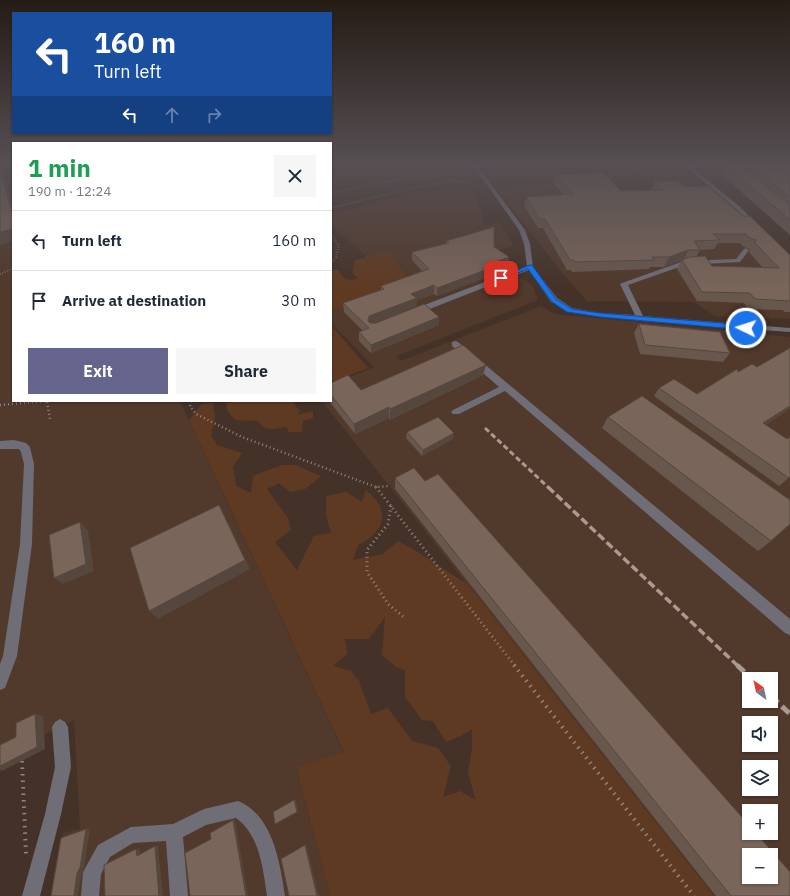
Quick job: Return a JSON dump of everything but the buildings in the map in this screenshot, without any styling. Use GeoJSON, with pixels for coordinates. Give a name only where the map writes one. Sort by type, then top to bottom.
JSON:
{"type":"FeatureCollection","features":[{"type":"Feature","properties":{"kind":"street"},"geometry":{"type":"LineString","coordinates":[[504,206],[522,230],[527,244],[530,267],[554,300],[570,310],[641,319],[790,330]]}},
{"type":"Feature","properties":{"kind":"street"},"geometry":{"type":"LineString","coordinates":[[736,206],[762,233]]}},
{"type":"Feature","properties":{"kind":"street"},"geometry":{"type":"LineString","coordinates":[[641,319],[624,284],[684,263],[738,261],[746,250]]}},
{"type":"Feature","properties":{"kind":"street"},"geometry":{"type":"LineString","coordinates":[[408,314],[530,267]]}},
{"type":"Feature","properties":{"kind":"street"},"geometry":{"type":"LineString","coordinates":[[455,344],[790,628]]}},
{"type":"Feature","properties":{"kind":"street"},"geometry":{"type":"LineString","coordinates":[[456,412],[506,387]]}},
{"type":"Feature","properties":{"kind":"street"},"geometry":{"type":"LineString","coordinates":[[0,445],[14,444],[22,446],[26,450],[29,464],[25,551],[10,656],[0,683]]}},
{"type":"Feature","properties":{"kind":"street"},"geometry":{"type":"LineString","coordinates":[[31,896],[54,814],[63,767],[60,727]]}},
{"type":"Feature","properties":{"kind":"street"},"geometry":{"type":"LineString","coordinates":[[90,896],[92,872],[104,851],[131,835],[174,832],[204,817],[238,809],[251,819],[260,833],[268,857],[276,896]]}},
{"type":"Feature","properties":{"kind":"street"},"geometry":{"type":"LineString","coordinates":[[174,832],[179,896]]}},
{"type":"Feature","properties":{"kind":"path"},"geometry":{"type":"LineString","coordinates":[[332,236],[339,245],[336,257],[332,262]]}},
{"type":"Feature","properties":{"kind":"path"},"geometry":{"type":"LineString","coordinates":[[0,274],[12,269]]}},
{"type":"Feature","properties":{"kind":"path"},"geometry":{"type":"LineString","coordinates":[[0,405],[36,402]]}},
{"type":"Feature","properties":{"kind":"path"},"geometry":{"type":"LineString","coordinates":[[48,402],[50,419]]}},
{"type":"Feature","properties":{"kind":"path"},"geometry":{"type":"LineString","coordinates":[[191,402],[190,406],[196,414],[242,437],[376,487],[389,486]]}},
{"type":"Feature","properties":{"kind":"path"},"geometry":{"type":"LineString","coordinates":[[376,487],[694,896]]}},
{"type":"Feature","properties":{"kind":"path"},"geometry":{"type":"LineString","coordinates":[[391,505],[388,524],[367,550],[367,572],[388,604],[404,618]]}},
{"type":"Feature","properties":{"kind":"path"},"geometry":{"type":"LineString","coordinates":[[22,761],[27,861]]}},
{"type":"Feature","properties":{"kind":"shaded area"},"geometry":{"type":"Polygon","coordinates":[[[363,206],[479,206],[485,226],[499,222],[514,246],[486,253],[532,285],[538,300],[397,356],[401,361],[541,306],[555,314],[790,337],[790,896],[714,896],[323,402],[332,402],[332,385],[374,367],[332,324],[332,311],[410,282],[389,254],[366,256],[332,226],[332,214],[363,206]]]}},
{"type":"Feature","properties":{"kind":"shaded area"},"geometry":{"type":"Polygon","coordinates":[[[510,206],[722,206],[790,267],[790,319],[715,316],[694,302],[587,301],[560,270],[510,206]]]}},
{"type":"Feature","properties":{"kind":"shaded area"},"geometry":{"type":"Polygon","coordinates":[[[12,241],[12,402],[180,402],[344,753],[296,768],[330,896],[52,896],[63,833],[80,829],[74,720],[44,735],[45,749],[0,772],[0,245],[12,241]]]}},
{"type":"Feature","properties":{"kind":"shaded area"},"geometry":{"type":"Polygon","coordinates":[[[389,253],[411,283],[332,311],[332,269],[338,270],[345,279],[353,280],[358,278],[352,273],[355,260],[365,258],[366,256],[389,253]]]}},
{"type":"Feature","properties":{"kind":"shaded area"},"geometry":{"type":"Polygon","coordinates":[[[332,326],[368,368],[332,382],[332,326]]]}},
{"type":"Feature","properties":{"kind":"shaded area"},"geometry":{"type":"Polygon","coordinates":[[[293,402],[300,411],[297,415],[313,411],[313,418],[303,421],[302,432],[289,432],[286,427],[267,429],[258,421],[235,420],[227,410],[226,403],[293,402]]]}},
{"type":"Feature","properties":{"kind":"shaded area"},"geometry":{"type":"Polygon","coordinates":[[[213,403],[215,417],[211,435],[217,445],[242,453],[233,467],[236,486],[251,493],[253,476],[282,465],[295,465],[321,476],[305,489],[290,492],[279,483],[267,489],[288,518],[291,530],[275,542],[297,570],[314,536],[331,533],[326,515],[326,496],[346,492],[362,502],[366,490],[377,501],[381,509],[381,522],[375,533],[358,545],[353,560],[383,554],[398,541],[467,584],[714,896],[330,896],[296,767],[344,752],[189,420],[202,404],[213,403]],[[385,617],[369,639],[345,639],[347,654],[333,666],[351,671],[359,681],[371,714],[388,708],[412,741],[438,748],[451,766],[443,797],[460,791],[476,800],[468,774],[472,749],[472,729],[461,736],[446,742],[433,721],[422,720],[405,697],[405,670],[396,667],[382,655],[385,617]]]}},
{"type":"Feature","properties":{"kind":"railway"},"geometry":{"type":"LineString","coordinates":[[485,428],[549,488]]}},
{"type":"Feature","properties":{"kind":"railway"},"geometry":{"type":"LineString","coordinates":[[548,487],[738,666]]}},
{"type":"Feature","properties":{"kind":"railway"},"geometry":{"type":"LineString","coordinates":[[737,665],[744,672]]}},
{"type":"Feature","properties":{"kind":"railway"},"geometry":{"type":"LineString","coordinates":[[778,703],[790,714]]}},
{"type":"Feature","properties":{"kind":"route"},"geometry":{"type":"LineString","coordinates":[[501,278],[530,267],[554,300],[570,310],[600,315],[746,328]]}}]}
